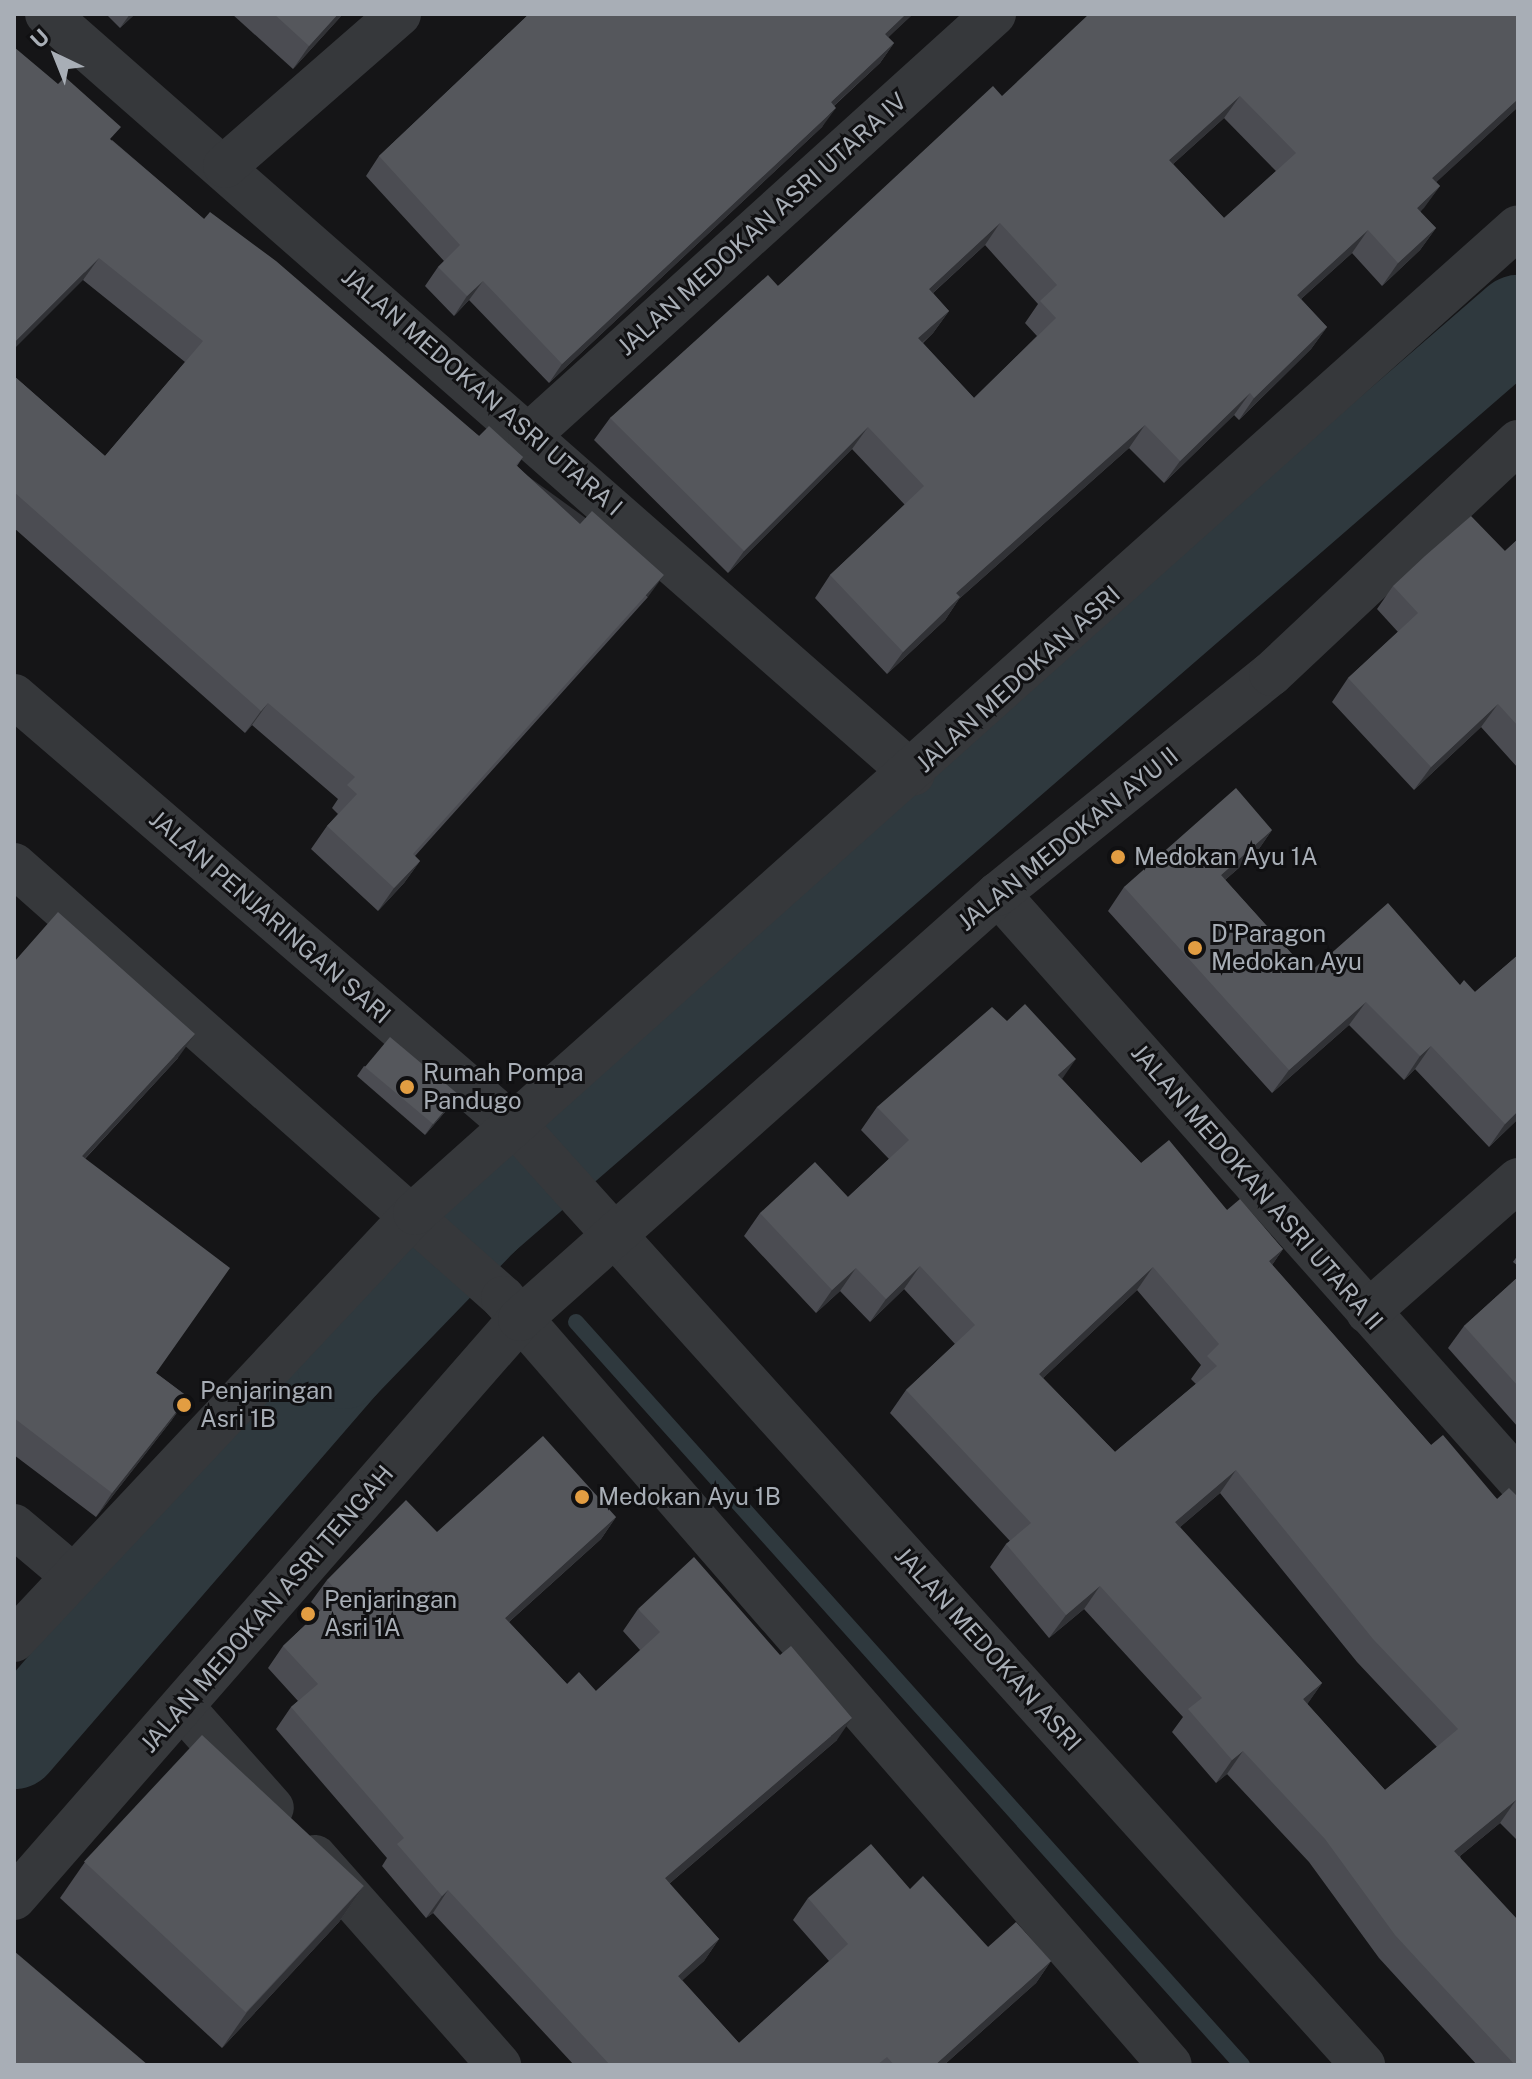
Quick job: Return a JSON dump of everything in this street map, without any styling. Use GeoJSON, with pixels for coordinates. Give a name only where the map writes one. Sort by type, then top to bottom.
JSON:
{"type":"FeatureCollection","features":[{"type":"Feature","properties":{"kind":"street","name":"JALAN MEDOKAN ASRI UTARA I"},"geometry":{"type":"LineString","coordinates":[[47,14],[225,166],[913,774]]}},
{"type":"Feature","properties":{"kind":"street"},"geometry":{"type":"LineString","coordinates":[[225,166],[399,14]]}},
{"type":"Feature","properties":{"kind":"street","name":"JALAN MEDOKAN ASRI UTARA IV"},"geometry":{"type":"LineString","coordinates":[[530,434],[994,14]]}},
{"type":"Feature","properties":{"kind":"street","name":"JALAN MEDOKAN ASRI"},"geometry":{"type":"LineString","coordinates":[[1363,2065],[518,1130],[1518,227]]}},
{"type":"Feature","properties":{"kind":"street","name":"JALAN MEDOKAN AYU II"},"geometry":{"type":"LineString","coordinates":[[606,1225],[998,894],[1271,674],[1518,442]]}},
{"type":"Feature","properties":{"kind":"street","name":"JALAN PENJARINGAN SARI"},"geometry":{"type":"LineString","coordinates":[[14,696],[518,1130]]}},
{"type":"Feature","properties":{"kind":"street"},"geometry":{"type":"LineString","coordinates":[[14,865],[424,1221],[511,1308],[1170,2065]]}},
{"type":"Feature","properties":{"kind":"street","name":"JALAN MEDOKAN ASRI UTARA II"},"geometry":{"type":"LineString","coordinates":[[998,894],[1518,1479]]}},
{"type":"Feature","properties":{"kind":"street"},"geometry":{"type":"LineString","coordinates":[[14,1640],[71,1574],[518,1130]]}},
{"type":"Feature","properties":{"kind":"street"},"geometry":{"type":"LineString","coordinates":[[1368,1312],[1518,1180]]}},
{"type":"Feature","properties":{"kind":"street"},"geometry":{"type":"LineString","coordinates":[[511,1308],[606,1225]]}},
{"type":"Feature","properties":{"kind":"street","name":"JALAN MEDOKAN ASRI TENGAH"},"geometry":{"type":"LineString","coordinates":[[14,1898],[182,1707],[511,1308]]}},
{"type":"Feature","properties":{"kind":"street"},"geometry":{"type":"LineString","coordinates":[[14,1526],[71,1574]]}},
{"type":"Feature","properties":{"kind":"street"},"geometry":{"type":"LineString","coordinates":[[182,1707],[499,2065]]}},
{"type":"Feature","properties":{"kind":"building"},"geometry":{"type":"Polygon","coordinates":[[[274,14],[338,14],[309,46],[274,14]]]}},
{"type":"Feature","properties":{"kind":"building"},"geometry":{"type":"Polygon","coordinates":[[[529,14],[906,14],[885,34],[894,43],[831,102],[836,108],[562,364],[483,281],[467,296],[438,267],[460,245],[379,156],[529,14]]]}},
{"type":"Feature","properties":{"kind":"building"},"geometry":{"type":"Polygon","coordinates":[[[1089,14],[1518,14],[1518,99],[1432,178],[1440,186],[1417,208],[1436,228],[1398,263],[1368,230],[1297,295],[1327,327],[1254,398],[1250,393],[1180,461],[1145,425],[956,593],[960,597],[903,652],[830,575],[924,486],[868,427],[744,551],[610,418],[768,275],[778,286],[993,86],[1002,96],[1089,14]],[[1240,96],[1169,160],[1224,218],[1296,153],[1240,96]],[[1000,223],[929,289],[949,311],[918,338],[974,398],[1056,318],[1040,301],[1057,285],[1000,223]]]}},
{"type":"Feature","properties":{"kind":"building"},"geometry":{"type":"Polygon","coordinates":[[[14,47],[58,84],[65,77],[121,127],[110,139],[204,219],[210,212],[276,261],[479,436],[489,426],[523,457],[516,465],[580,524],[592,511],[664,575],[413,854],[420,861],[394,888],[327,826],[357,794],[347,785],[355,777],[268,703],[261,711],[14,492],[14,376],[105,456],[203,341],[99,258],[14,343],[14,47]]]}},
{"type":"Feature","properties":{"kind":"building"},"geometry":{"type":"Polygon","coordinates":[[[1471,516],[1505,551],[1518,539],[1518,726],[1498,704],[1431,767],[1348,678],[1418,613],[1393,586],[1471,516]]]}},
{"type":"Feature","properties":{"kind":"building"},"geometry":{"type":"Polygon","coordinates":[[[1236,788],[1272,830],[1221,875],[1309,973],[1388,903],[1460,985],[1464,980],[1475,992],[1518,955],[1518,1111],[1505,1124],[1431,1046],[1420,1056],[1366,1002],[1289,1070],[1124,887],[1236,788]]]}},
{"type":"Feature","properties":{"kind":"building"},"geometry":{"type":"Polygon","coordinates":[[[58,912],[195,1034],[82,1156],[230,1268],[156,1373],[188,1397],[112,1493],[14,1418],[14,962],[58,912]]]}},
{"type":"Feature","properties":{"kind":"building"},"geometry":{"type":"Polygon","coordinates":[[[1025,1004],[1076,1059],[1058,1075],[1141,1163],[1169,1140],[1227,1210],[1240,1199],[1283,1249],[1269,1261],[1431,1445],[1443,1435],[1497,1499],[1509,1488],[1518,1497],[1518,1801],[1454,1851],[1518,1920],[1518,2065],[1395,1935],[1325,1839],[1243,1751],[1232,1760],[1188,1709],[1202,1698],[1100,1586],[1066,1615],[1006,1544],[1031,1523],[906,1390],[975,1325],[920,1266],[886,1299],[856,1268],[832,1290],[760,1213],[815,1162],[848,1197],[909,1140],[877,1107],[992,1007],[1007,1021],[1025,1004]],[[1153,1267],[1039,1374],[1115,1452],[1217,1366],[1207,1356],[1219,1344],[1153,1267]],[[1236,1470],[1175,1522],[1322,1683],[1303,1699],[1385,1790],[1458,1729],[1373,1639],[1236,1470]]]}},
{"type":"Feature","properties":{"kind":"building","name":"Rumah Pompa Pandugo"},"geometry":{"type":"Polygon","coordinates":[[[390,1037],[458,1094],[433,1124],[365,1067],[390,1037]]]}},
{"type":"Feature","properties":{"kind":"building"},"geometry":{"type":"Polygon","coordinates":[[[1518,1277],[1518,1386],[1464,1326],[1518,1277]]]}},
{"type":"Feature","properties":{"kind":"building"},"geometry":{"type":"Polygon","coordinates":[[[543,1436],[616,1517],[505,1618],[567,1684],[579,1672],[596,1691],[660,1632],[638,1609],[694,1557],[780,1655],[791,1646],[852,1718],[665,1878],[719,1939],[678,1976],[739,2043],[848,1944],[808,1898],[871,1844],[910,1889],[923,1876],[988,1947],[1016,1922],[1051,1961],[935,2065],[894,2065],[887,2057],[877,2065],[610,2065],[448,1890],[442,1896],[397,1844],[404,1838],[291,1707],[318,1684],[283,1646],[339,1593],[327,1580],[406,1500],[437,1532],[543,1436]]]}},
{"type":"Feature","properties":{"kind":"building"},"geometry":{"type":"Polygon","coordinates":[[[202,1735],[364,1886],[246,2012],[84,1862],[202,1735]]]}},
{"type":"Feature","properties":{"kind":"building"},"geometry":{"type":"Polygon","coordinates":[[[14,1951],[148,2065],[14,2065],[14,1951]]]}},
{"type":"Feature","properties":{"kind":"waterway"},"geometry":{"type":"LineString","coordinates":[[14,1743],[343,1363],[483,1218],[1518,321]]}},
{"type":"Feature","properties":{"kind":"waterway"},"geometry":{"type":"LineString","coordinates":[[576,1322],[1242,2065]]}},
{"type":"Feature","properties":{"kind":"place","name":"Medokan Ayu 1A"},"geometry":{"type":"Point","coordinates":[1118,857]}},
{"type":"Feature","properties":{"kind":"place","name":"D'Paragon Medokan Ayu"},"geometry":{"type":"Point","coordinates":[1195,948]}},
{"type":"Feature","properties":{"kind":"place","name":"Rumah Pompa Pandugo"},"geometry":{"type":"Point","coordinates":[407,1087]}},
{"type":"Feature","properties":{"kind":"place","name":"Penjaringan Asri 1B"},"geometry":{"type":"Point","coordinates":[184,1405]}},
{"type":"Feature","properties":{"kind":"place","name":"Medokan Ayu 1B"},"geometry":{"type":"Point","coordinates":[582,1497]}},
{"type":"Feature","properties":{"kind":"place","name":"Penjaringan Asri 1A"},"geometry":{"type":"Point","coordinates":[308,1614]}}]}
